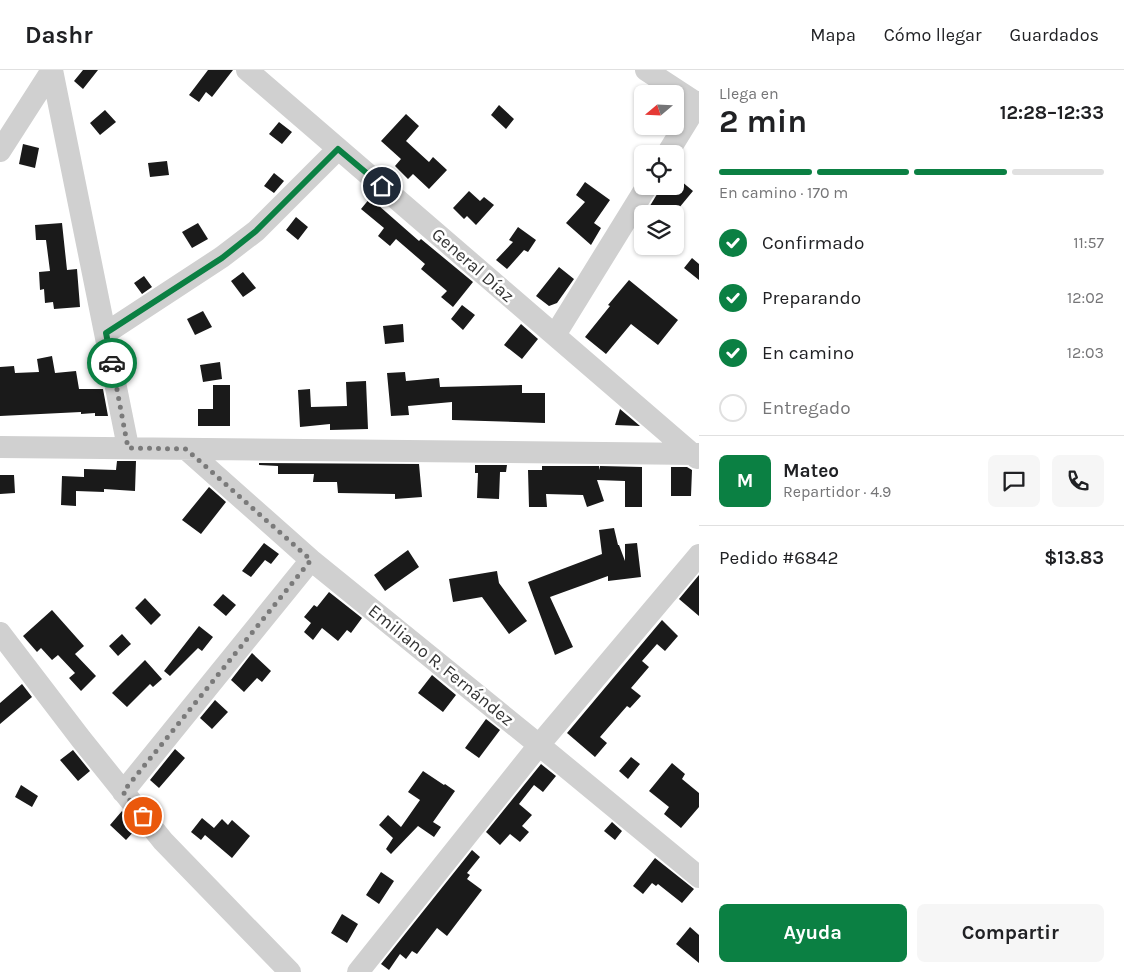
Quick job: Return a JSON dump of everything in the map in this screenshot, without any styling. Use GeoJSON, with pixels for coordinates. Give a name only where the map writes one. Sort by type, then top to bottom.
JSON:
{"type":"FeatureCollection","features":[{"type":"Feature","properties":{"kind":"street"},"geometry":{"type":"LineString","coordinates":[[0,151],[52,70]]}},
{"type":"Feature","properties":{"kind":"street"},"geometry":{"type":"LineString","coordinates":[[52,70],[128,448]]}},
{"type":"Feature","properties":{"kind":"street","name":"General Díaz"},"geometry":{"type":"LineString","coordinates":[[247,70],[697,456]]}},
{"type":"Feature","properties":{"kind":"street"},"geometry":{"type":"LineString","coordinates":[[646,70],[699,105],[673,145]]}},
{"type":"Feature","properties":{"kind":"street"},"geometry":{"type":"LineString","coordinates":[[106,333],[222,258],[256,231],[338,149]]}},
{"type":"Feature","properties":{"kind":"street"},"geometry":{"type":"LineString","coordinates":[[555,335],[641,195]]}},
{"type":"Feature","properties":{"kind":"street"},"geometry":{"type":"LineString","coordinates":[[0,447],[697,456]]}},
{"type":"Feature","properties":{"kind":"street","name":"Emiliano R. Fernández"},"geometry":{"type":"LineString","coordinates":[[186,449],[311,560],[540,744],[699,877]]}},
{"type":"Feature","properties":{"kind":"street"},"geometry":{"type":"LineString","coordinates":[[358,972],[540,744],[699,555]]}},
{"type":"Feature","properties":{"kind":"street"},"geometry":{"type":"LineString","coordinates":[[123,792],[311,560]]}},
{"type":"Feature","properties":{"kind":"street"},"geometry":{"type":"LineString","coordinates":[[0,633],[163,841],[290,972]]}},
{"type":"Feature","properties":{"kind":"building"},"geometry":{"type":"Polygon","coordinates":[[[83,70],[98,70],[83,89],[74,81],[83,70]]]}},
{"type":"Feature","properties":{"kind":"building"},"geometry":{"type":"Polygon","coordinates":[[[208,70],[233,70],[212,97],[206,92],[199,102],[189,95],[208,70]]]}},
{"type":"Feature","properties":{"kind":"building"},"geometry":{"type":"Polygon","coordinates":[[[499,105],[514,119],[506,129],[491,115],[499,105]]]}},
{"type":"Feature","properties":{"kind":"building"},"geometry":{"type":"Polygon","coordinates":[[[105,110],[116,122],[100,135],[90,123],[105,110]]]}},
{"type":"Feature","properties":{"kind":"building"},"geometry":{"type":"Polygon","coordinates":[[[406,114],[419,126],[406,141],[429,162],[433,157],[447,170],[429,189],[413,174],[408,179],[395,166],[401,159],[381,141],[406,114]]]}},
{"type":"Feature","properties":{"kind":"building"},"geometry":{"type":"Polygon","coordinates":[[[279,122],[292,132],[282,144],[269,134],[279,122]]]}},
{"type":"Feature","properties":{"kind":"building"},"geometry":{"type":"Polygon","coordinates":[[[23,144],[39,148],[35,168],[19,164],[23,144]]]}},
{"type":"Feature","properties":{"kind":"building"},"geometry":{"type":"Polygon","coordinates":[[[167,161],[169,175],[150,177],[148,163],[167,161]]]}},
{"type":"Feature","properties":{"kind":"building"},"geometry":{"type":"Polygon","coordinates":[[[274,173],[284,181],[274,193],[264,186],[274,173]]]}},
{"type":"Feature","properties":{"kind":"building"},"geometry":{"type":"Polygon","coordinates":[[[585,182],[610,200],[594,223],[601,228],[591,245],[566,223],[585,202],[576,195],[585,182]]]}},
{"type":"Feature","properties":{"kind":"building"},"geometry":{"type":"Polygon","coordinates":[[[684,184],[693,191],[681,205],[650,205],[657,195],[684,195],[684,184]]]}},
{"type":"Feature","properties":{"kind":"building"},"geometry":{"type":"Polygon","coordinates":[[[469,191],[480,201],[484,197],[494,205],[476,225],[467,216],[464,219],[453,208],[469,191]]]}},
{"type":"Feature","properties":{"kind":"building"},"geometry":{"type":"Polygon","coordinates":[[[370,198],[419,241],[421,239],[473,282],[453,307],[441,297],[447,291],[421,269],[425,264],[396,239],[390,246],[378,236],[384,228],[361,209],[370,198]]]}},
{"type":"Feature","properties":{"kind":"building"},"geometry":{"type":"Polygon","coordinates":[[[296,217],[308,227],[298,240],[286,230],[296,217]]]}},
{"type":"Feature","properties":{"kind":"building"},"geometry":{"type":"Polygon","coordinates":[[[62,223],[67,270],[77,269],[80,307],[54,309],[53,302],[45,303],[44,289],[40,290],[39,272],[50,271],[46,240],[36,240],[35,225],[62,223]]]}},
{"type":"Feature","properties":{"kind":"building"},"geometry":{"type":"Polygon","coordinates":[[[198,223],[208,239],[192,248],[182,232],[198,223]]]}},
{"type":"Feature","properties":{"kind":"building"},"geometry":{"type":"Polygon","coordinates":[[[518,227],[536,240],[528,252],[524,250],[507,269],[496,260],[513,242],[509,240],[518,227]]]}},
{"type":"Feature","properties":{"kind":"building"},"geometry":{"type":"Polygon","coordinates":[[[692,258],[699,264],[699,280],[684,268],[692,258]]]}},
{"type":"Feature","properties":{"kind":"building"},"geometry":{"type":"Polygon","coordinates":[[[559,267],[574,279],[557,303],[549,306],[536,296],[559,267]]]}},
{"type":"Feature","properties":{"kind":"building"},"geometry":{"type":"Polygon","coordinates":[[[243,272],[256,288],[243,297],[231,281],[243,272]]]}},
{"type":"Feature","properties":{"kind":"building"},"geometry":{"type":"Polygon","coordinates":[[[144,276],[152,287],[142,294],[134,283],[144,276]]]}},
{"type":"Feature","properties":{"kind":"building"},"geometry":{"type":"Polygon","coordinates":[[[629,280],[678,320],[658,345],[631,324],[606,354],[585,337],[629,280]]]}},
{"type":"Feature","properties":{"kind":"building"},"geometry":{"type":"Polygon","coordinates":[[[462,305],[475,315],[463,330],[451,319],[462,305]]]}},
{"type":"Feature","properties":{"kind":"building"},"geometry":{"type":"Polygon","coordinates":[[[203,311],[212,327],[195,335],[187,319],[203,311]]]}},
{"type":"Feature","properties":{"kind":"building"},"geometry":{"type":"Polygon","coordinates":[[[403,324],[404,342],[385,344],[383,326],[403,324]]]}},
{"type":"Feature","properties":{"kind":"building"},"geometry":{"type":"Polygon","coordinates":[[[521,324],[538,339],[522,359],[504,345],[521,324]]]}},
{"type":"Feature","properties":{"kind":"building"},"geometry":{"type":"Polygon","coordinates":[[[52,356],[55,373],[76,371],[79,389],[103,389],[108,416],[95,416],[95,413],[81,414],[81,412],[0,416],[0,367],[14,366],[15,373],[39,372],[37,359],[52,356]]]}},
{"type":"Feature","properties":{"kind":"building"},"geometry":{"type":"Polygon","coordinates":[[[220,362],[222,379],[203,382],[200,365],[220,362]]]}},
{"type":"Feature","properties":{"kind":"building"},"geometry":{"type":"Polygon","coordinates":[[[405,372],[406,381],[439,378],[440,387],[522,385],[522,393],[545,393],[545,423],[452,420],[452,402],[408,406],[409,415],[391,416],[387,373],[405,372]]]}},
{"type":"Feature","properties":{"kind":"building"},"geometry":{"type":"Polygon","coordinates":[[[366,381],[368,429],[330,430],[330,424],[300,427],[298,390],[310,389],[311,407],[347,406],[346,382],[366,381]]]}},
{"type":"Feature","properties":{"kind":"building"},"geometry":{"type":"Polygon","coordinates":[[[213,385],[230,385],[230,426],[198,426],[198,409],[213,409],[213,385]]]}},
{"type":"Feature","properties":{"kind":"building"},"geometry":{"type":"Polygon","coordinates":[[[620,409],[640,426],[615,425],[620,409]]]}},
{"type":"Feature","properties":{"kind":"building"},"geometry":{"type":"Polygon","coordinates":[[[117,461],[136,461],[135,491],[104,489],[104,492],[76,491],[76,506],[61,505],[62,476],[84,477],[84,469],[116,470],[117,461]]]}},
{"type":"Feature","properties":{"kind":"building"},"geometry":{"type":"Polygon","coordinates":[[[259,463],[419,464],[422,497],[395,499],[395,494],[338,493],[337,482],[313,482],[314,474],[278,474],[278,466],[259,465],[259,463]]]}},
{"type":"Feature","properties":{"kind":"building"},"geometry":{"type":"Polygon","coordinates":[[[475,465],[507,465],[506,472],[500,472],[499,499],[477,498],[478,473],[475,473],[475,465]]]}},
{"type":"Feature","properties":{"kind":"building"},"geometry":{"type":"Polygon","coordinates":[[[542,466],[599,466],[599,470],[600,466],[642,467],[642,507],[625,507],[625,481],[597,480],[604,501],[587,507],[583,495],[546,494],[547,507],[529,507],[528,470],[542,470],[542,466]]]}},
{"type":"Feature","properties":{"kind":"building"},"geometry":{"type":"Polygon","coordinates":[[[671,467],[687,467],[692,470],[691,496],[671,496],[671,467]]]}},
{"type":"Feature","properties":{"kind":"building"},"geometry":{"type":"Polygon","coordinates":[[[0,475],[14,475],[15,493],[0,494],[0,475]]]}},
{"type":"Feature","properties":{"kind":"building"},"geometry":{"type":"Polygon","coordinates":[[[209,487],[226,502],[201,534],[182,520],[209,487]]]}},
{"type":"Feature","properties":{"kind":"building"},"geometry":{"type":"Polygon","coordinates":[[[614,528],[618,545],[625,561],[625,544],[637,543],[641,577],[608,581],[608,576],[550,597],[573,647],[555,655],[528,582],[602,554],[599,530],[614,528]]]}},
{"type":"Feature","properties":{"kind":"building"},"geometry":{"type":"Polygon","coordinates":[[[264,543],[279,554],[271,564],[265,560],[251,577],[242,571],[264,543]]]}},
{"type":"Feature","properties":{"kind":"building"},"geometry":{"type":"Polygon","coordinates":[[[408,550],[419,567],[385,591],[374,575],[408,550]]]}},
{"type":"Feature","properties":{"kind":"building"},"geometry":{"type":"Polygon","coordinates":[[[497,571],[499,583],[527,621],[509,634],[482,597],[453,602],[449,579],[497,571]]]}},
{"type":"Feature","properties":{"kind":"building"},"geometry":{"type":"Polygon","coordinates":[[[699,575],[699,616],[679,599],[699,575]]]}},
{"type":"Feature","properties":{"kind":"building"},"geometry":{"type":"Polygon","coordinates":[[[329,592],[362,618],[351,633],[347,630],[338,641],[322,628],[313,640],[304,632],[311,623],[304,617],[314,605],[317,607],[329,592]]]}},
{"type":"Feature","properties":{"kind":"building"},"geometry":{"type":"Polygon","coordinates":[[[223,594],[236,605],[226,616],[213,605],[223,594]]]}},
{"type":"Feature","properties":{"kind":"building"},"geometry":{"type":"Polygon","coordinates":[[[145,598],[161,615],[151,625],[135,608],[145,598]]]}},
{"type":"Feature","properties":{"kind":"building"},"geometry":{"type":"Polygon","coordinates":[[[52,610],[84,646],[75,654],[96,676],[81,691],[69,678],[75,673],[58,655],[52,660],[41,648],[37,652],[23,636],[52,610]]]}},
{"type":"Feature","properties":{"kind":"building"},"geometry":{"type":"Polygon","coordinates":[[[662,620],[678,636],[665,651],[657,644],[642,661],[649,667],[631,688],[641,696],[630,708],[627,706],[600,737],[607,743],[595,757],[567,733],[662,620]]]}},
{"type":"Feature","properties":{"kind":"building"},"geometry":{"type":"Polygon","coordinates":[[[199,626],[213,637],[202,651],[198,648],[170,676],[164,671],[199,626]]]}},
{"type":"Feature","properties":{"kind":"building"},"geometry":{"type":"Polygon","coordinates":[[[122,634],[131,644],[118,656],[109,646],[122,634]]]}},
{"type":"Feature","properties":{"kind":"building"},"geometry":{"type":"Polygon","coordinates":[[[252,653],[271,671],[262,682],[257,678],[244,692],[231,680],[252,653]]]}},
{"type":"Feature","properties":{"kind":"building"},"geometry":{"type":"Polygon","coordinates":[[[145,660],[162,679],[153,687],[150,684],[127,707],[112,693],[145,660]]]}},
{"type":"Feature","properties":{"kind":"building"},"geometry":{"type":"Polygon","coordinates":[[[432,675],[456,695],[443,712],[418,693],[432,675]]]}},
{"type":"Feature","properties":{"kind":"building"},"geometry":{"type":"Polygon","coordinates":[[[22,684],[32,697],[0,724],[0,703],[22,684]]]}},
{"type":"Feature","properties":{"kind":"building"},"geometry":{"type":"Polygon","coordinates":[[[215,700],[228,712],[212,729],[200,718],[215,700]]]}},
{"type":"Feature","properties":{"kind":"building"},"geometry":{"type":"Polygon","coordinates":[[[486,719],[500,730],[479,758],[465,748],[486,719]]]}},
{"type":"Feature","properties":{"kind":"building"},"geometry":{"type":"Polygon","coordinates":[[[175,749],[185,758],[159,788],[150,780],[175,749]]]}},
{"type":"Feature","properties":{"kind":"building"},"geometry":{"type":"Polygon","coordinates":[[[73,750],[90,771],[78,781],[60,760],[73,750]]]}},
{"type":"Feature","properties":{"kind":"building"},"geometry":{"type":"Polygon","coordinates":[[[631,757],[640,764],[628,779],[619,771],[631,757]]]}},
{"type":"Feature","properties":{"kind":"building"},"geometry":{"type":"Polygon","coordinates":[[[672,763],[685,774],[682,779],[699,793],[699,807],[681,828],[664,814],[669,807],[649,791],[672,763]]]}},
{"type":"Feature","properties":{"kind":"building"},"geometry":{"type":"Polygon","coordinates":[[[541,764],[556,776],[543,792],[534,785],[519,804],[532,815],[522,826],[529,832],[520,842],[510,834],[500,845],[486,832],[541,764]]]}},
{"type":"Feature","properties":{"kind":"building"},"geometry":{"type":"Polygon","coordinates":[[[423,771],[455,791],[433,822],[441,827],[434,837],[418,826],[391,854],[386,849],[393,838],[379,825],[388,815],[401,827],[420,800],[408,792],[423,771]]]}},
{"type":"Feature","properties":{"kind":"building"},"geometry":{"type":"Polygon","coordinates":[[[21,785],[38,796],[32,807],[15,797],[21,785]]]}},
{"type":"Feature","properties":{"kind":"building"},"geometry":{"type":"Polygon","coordinates":[[[122,811],[136,829],[126,840],[110,825],[122,811]]]}},
{"type":"Feature","properties":{"kind":"building"},"geometry":{"type":"Polygon","coordinates":[[[202,818],[214,828],[222,819],[228,825],[232,820],[250,836],[232,858],[205,835],[201,840],[191,832],[202,818]]]}},
{"type":"Feature","properties":{"kind":"building"},"geometry":{"type":"Polygon","coordinates":[[[612,822],[622,831],[615,840],[604,831],[612,822]]]}},
{"type":"Feature","properties":{"kind":"building"},"geometry":{"type":"Polygon","coordinates":[[[472,850],[480,857],[467,873],[470,875],[467,879],[482,890],[447,936],[437,928],[417,954],[412,951],[406,959],[400,954],[389,970],[381,964],[472,850]]]}},
{"type":"Feature","properties":{"kind":"building"},"geometry":{"type":"Polygon","coordinates":[[[655,858],[694,889],[682,903],[658,884],[656,886],[652,883],[643,894],[633,886],[655,858]]]}},
{"type":"Feature","properties":{"kind":"building"},"geometry":{"type":"Polygon","coordinates":[[[381,872],[394,881],[379,904],[366,895],[381,872]]]}},
{"type":"Feature","properties":{"kind":"building"},"geometry":{"type":"Polygon","coordinates":[[[342,914],[358,924],[347,943],[331,933],[342,914]]]}},
{"type":"Feature","properties":{"kind":"building"},"geometry":{"type":"Polygon","coordinates":[[[690,927],[699,935],[699,963],[676,944],[690,927]]]}},
{"type":"Feature","properties":{"kind":"way so far"},"geometry":{"type":"LineString","coordinates":[[112,363],[128,448],[186,449],[311,560],[123,792],[143,816]]}},
{"type":"Feature","properties":{"kind":"route"},"geometry":{"type":"LineString","coordinates":[[112,363],[106,333],[222,258],[256,231],[338,149],[382,186]]}}]}
